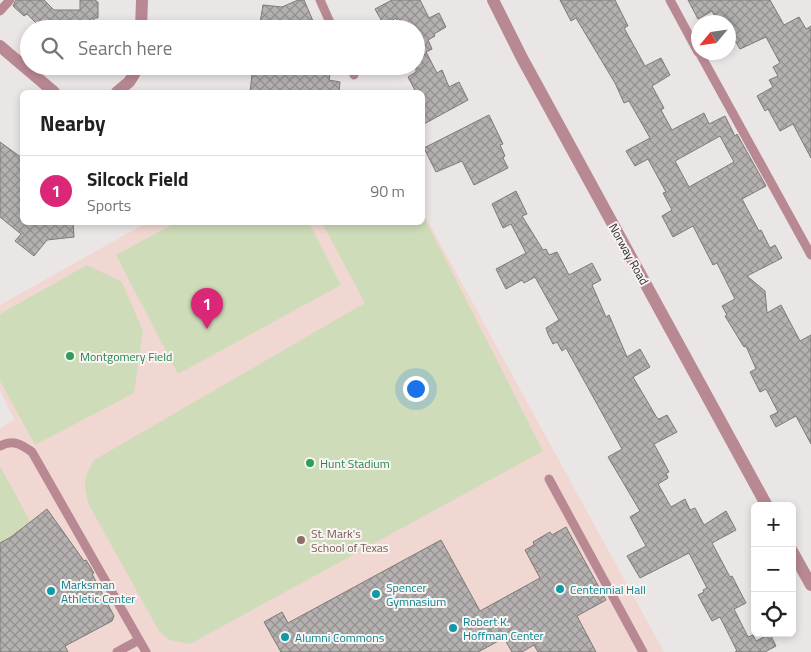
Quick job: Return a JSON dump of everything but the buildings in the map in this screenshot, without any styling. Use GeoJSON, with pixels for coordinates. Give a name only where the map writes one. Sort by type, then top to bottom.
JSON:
{"type":"FeatureCollection","features":[{"type":"Feature","properties":{"kind":"street"},"geometry":{"type":"LineString","coordinates":[[141,20],[142,0]]}},
{"type":"Feature","properties":{"kind":"street","name":"Norway Road"},"geometry":{"type":"LineString","coordinates":[[493,0],[522,58],[765,502]]}},
{"type":"Feature","properties":{"kind":"street"},"geometry":{"type":"LineString","coordinates":[[0,46],[20,63]]}},
{"type":"Feature","properties":{"kind":"street"},"geometry":{"type":"LineString","coordinates":[[34,75],[52,90]]}},
{"type":"Feature","properties":{"kind":"street"},"geometry":{"type":"LineString","coordinates":[[119,90],[129,82],[133,75]]}},
{"type":"Feature","properties":{"kind":"street"},"geometry":{"type":"LineString","coordinates":[[796,558],[811,585]]}},
{"type":"Feature","properties":{"kind":"lane"},"geometry":{"type":"LineString","coordinates":[[0,11],[10,0]]}},
{"type":"Feature","properties":{"kind":"lane"},"geometry":{"type":"LineString","coordinates":[[320,0],[329,20]]}},
{"type":"Feature","properties":{"kind":"lane"},"geometry":{"type":"LineString","coordinates":[[670,0],[691,38]]}},
{"type":"Feature","properties":{"kind":"lane"},"geometry":{"type":"LineString","coordinates":[[703,60],[811,255]]}},
{"type":"Feature","properties":{"kind":"lane"},"geometry":{"type":"LineString","coordinates":[[0,446],[19,443],[32,452],[146,652]]}},
{"type":"Feature","properties":{"kind":"lane"},"geometry":{"type":"LineString","coordinates":[[549,479],[643,652]]}},
{"type":"Feature","properties":{"kind":"lane"},"geometry":{"type":"LineString","coordinates":[[117,652],[139,640]]}},
{"type":"Feature","properties":{"kind":"shaded area","name":"St. Mark's School of Texas"},"geometry":{"type":"Polygon","coordinates":[[[425,216],[664,652],[0,652],[0,428],[14,420],[0,390],[0,305],[142,225],[425,225],[425,216]]]}},
{"type":"Feature","properties":{"kind":"green space"},"geometry":{"type":"Polygon","coordinates":[[[425,219],[543,451],[190,644],[169,640],[159,631],[89,505],[85,482],[94,460],[365,303],[323,225],[425,225],[425,219]]]}},
{"type":"Feature","properties":{"kind":"green space"},"geometry":{"type":"Polygon","coordinates":[[[171,225],[310,225],[341,285],[178,374],[116,255],[171,225]]]}},
{"type":"Feature","properties":{"kind":"green space","name":"Montgomery Field"},"geometry":{"type":"Polygon","coordinates":[[[87,265],[122,282],[143,331],[134,393],[35,445],[0,381],[0,314],[87,265]]]}},
{"type":"Feature","properties":{"kind":"green space"},"geometry":{"type":"Polygon","coordinates":[[[0,466],[32,525],[0,543],[0,466]]]}},
{"type":"Feature","properties":{"kind":"place","name":"Silcock Field"},"geometry":{"type":"Point","coordinates":[207,329]}},
{"type":"Feature","properties":{"kind":"place","name":"Montgomery Field"},"geometry":{"type":"Point","coordinates":[70,356]}},
{"type":"Feature","properties":{"kind":"place","name":"Hunt Stadium"},"geometry":{"type":"Point","coordinates":[310,463]}},
{"type":"Feature","properties":{"kind":"place","name":"St. Mark's School of Texas"},"geometry":{"type":"Point","coordinates":[301,540]}},
{"type":"Feature","properties":{"kind":"place","name":"Centennial Hall"},"geometry":{"type":"Point","coordinates":[560,589]}},
{"type":"Feature","properties":{"kind":"place","name":"Marksman Athletic Center"},"geometry":{"type":"Point","coordinates":[51,591]}},
{"type":"Feature","properties":{"kind":"place","name":"Spencer Gymnasium"},"geometry":{"type":"Point","coordinates":[376,594]}},
{"type":"Feature","properties":{"kind":"place","name":"Robert K. Hoffman Center"},"geometry":{"type":"Point","coordinates":[453,628]}},
{"type":"Feature","properties":{"kind":"place","name":"Alumni Commons"},"geometry":{"type":"Point","coordinates":[285,637]}}]}
